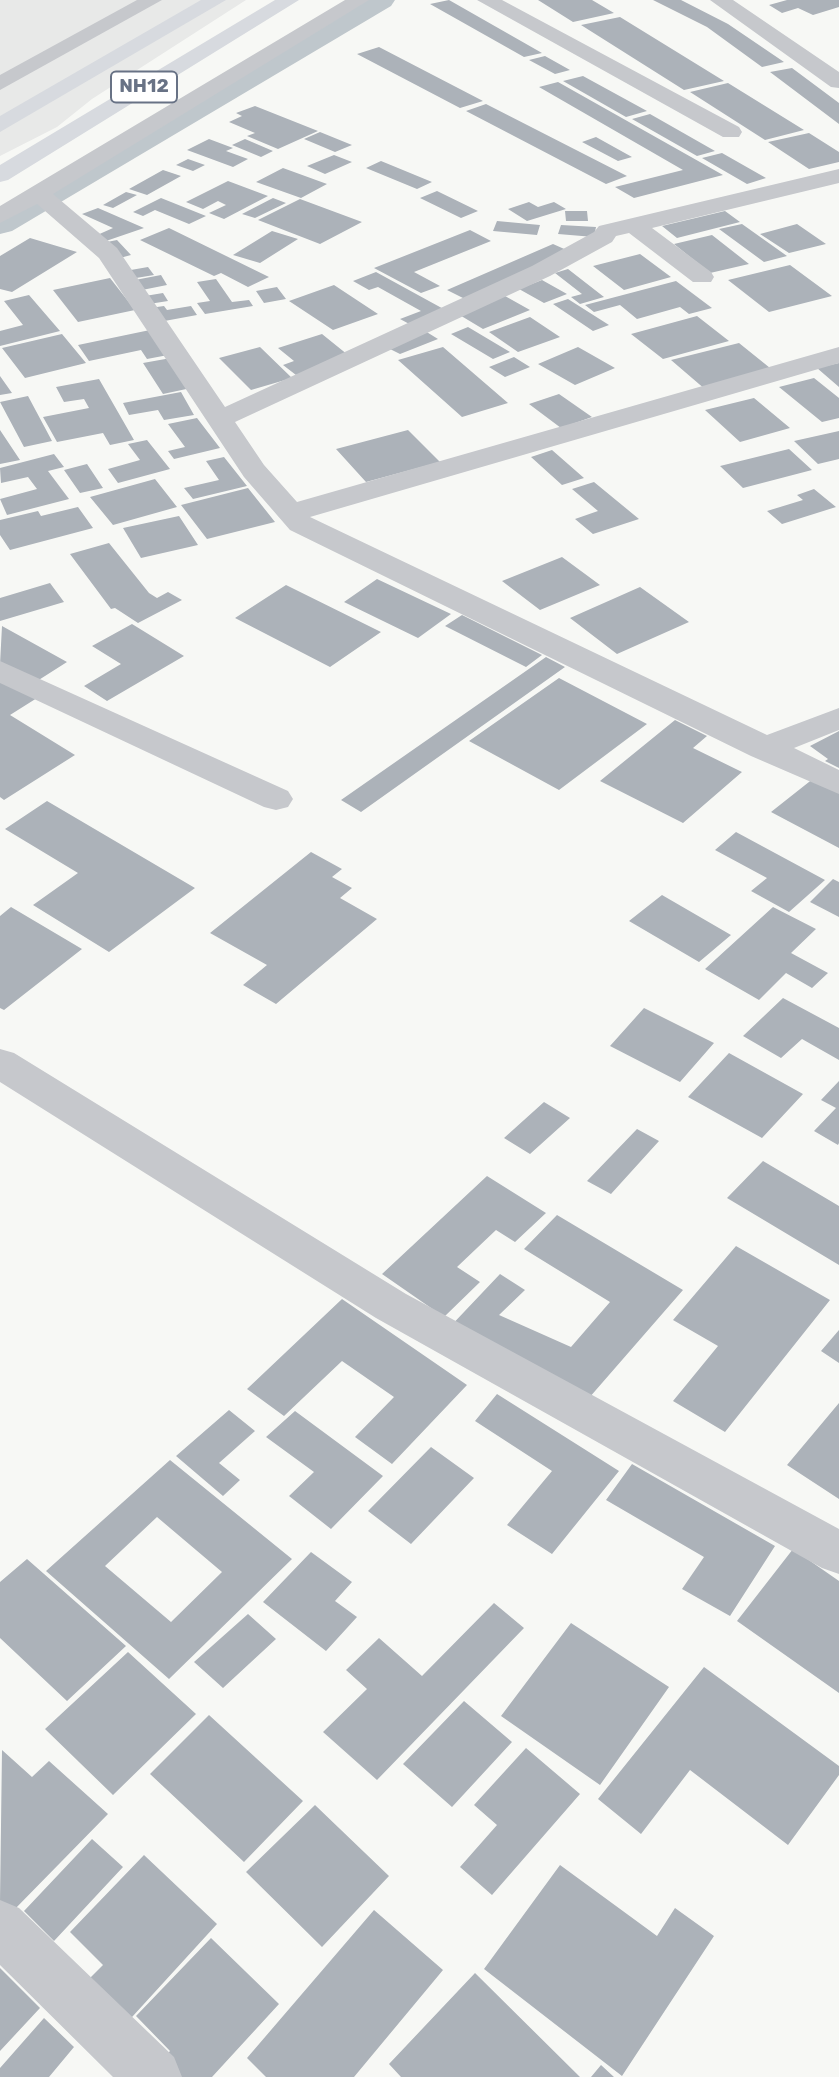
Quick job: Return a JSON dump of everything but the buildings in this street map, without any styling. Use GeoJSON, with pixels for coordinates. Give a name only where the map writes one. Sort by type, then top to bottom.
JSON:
{"type":"FeatureCollection","features":[{"type":"Feature","properties":{"kind":"highway","name":"NH12"},"geometry":{"type":"LineString","coordinates":[[0,125],[216,0]]}},
{"type":"Feature","properties":{"kind":"highway","name":"NH12"},"geometry":{"type":"LineString","coordinates":[[0,175],[289,0]]}},
{"type":"Feature","properties":{"kind":"street"},"geometry":{"type":"LineString","coordinates":[[0,84],[152,0]]}},
{"type":"Feature","properties":{"kind":"street"},"geometry":{"type":"LineString","coordinates":[[0,216],[46,199],[359,0]]}},
{"type":"Feature","properties":{"kind":"street"},"geometry":{"type":"LineString","coordinates":[[487,0],[732,132]]}},
{"type":"Feature","properties":{"kind":"street"},"geometry":{"type":"LineString","coordinates":[[736,4],[839,82]]}},
{"type":"Feature","properties":{"kind":"street"},"geometry":{"type":"LineString","coordinates":[[218,420],[541,271],[603,237],[608,231],[839,176]]}},
{"type":"Feature","properties":{"kind":"street"},"geometry":{"type":"LineString","coordinates":[[46,199],[108,253],[254,471],[300,524],[763,749],[839,783]]}},
{"type":"Feature","properties":{"kind":"street"},"geometry":{"type":"LineString","coordinates":[[633,225],[702,277]]}},
{"type":"Feature","properties":{"kind":"street"},"geometry":{"type":"LineString","coordinates":[[291,513],[839,355]]}},
{"type":"Feature","properties":{"kind":"street"},"geometry":{"type":"LineString","coordinates":[[0,671],[276,799]]}},
{"type":"Feature","properties":{"kind":"street"},"geometry":{"type":"LineString","coordinates":[[763,749],[839,718]]}},
{"type":"Feature","properties":{"kind":"street"},"geometry":{"type":"LineString","coordinates":[[0,1063],[391,1307],[839,1553]]}},
{"type":"Feature","properties":{"kind":"street"},"geometry":{"type":"LineString","coordinates":[[0,1927],[154,2077]]}},
{"type":"Feature","properties":{"kind":"shaded area"},"geometry":{"type":"Polygon","coordinates":[[[0,0],[246,0],[92,99],[57,127],[0,156],[0,0]]]}},
{"type":"Feature","properties":{"kind":"waterway"},"geometry":{"type":"LineString","coordinates":[[0,224],[381,0]]}}]}
